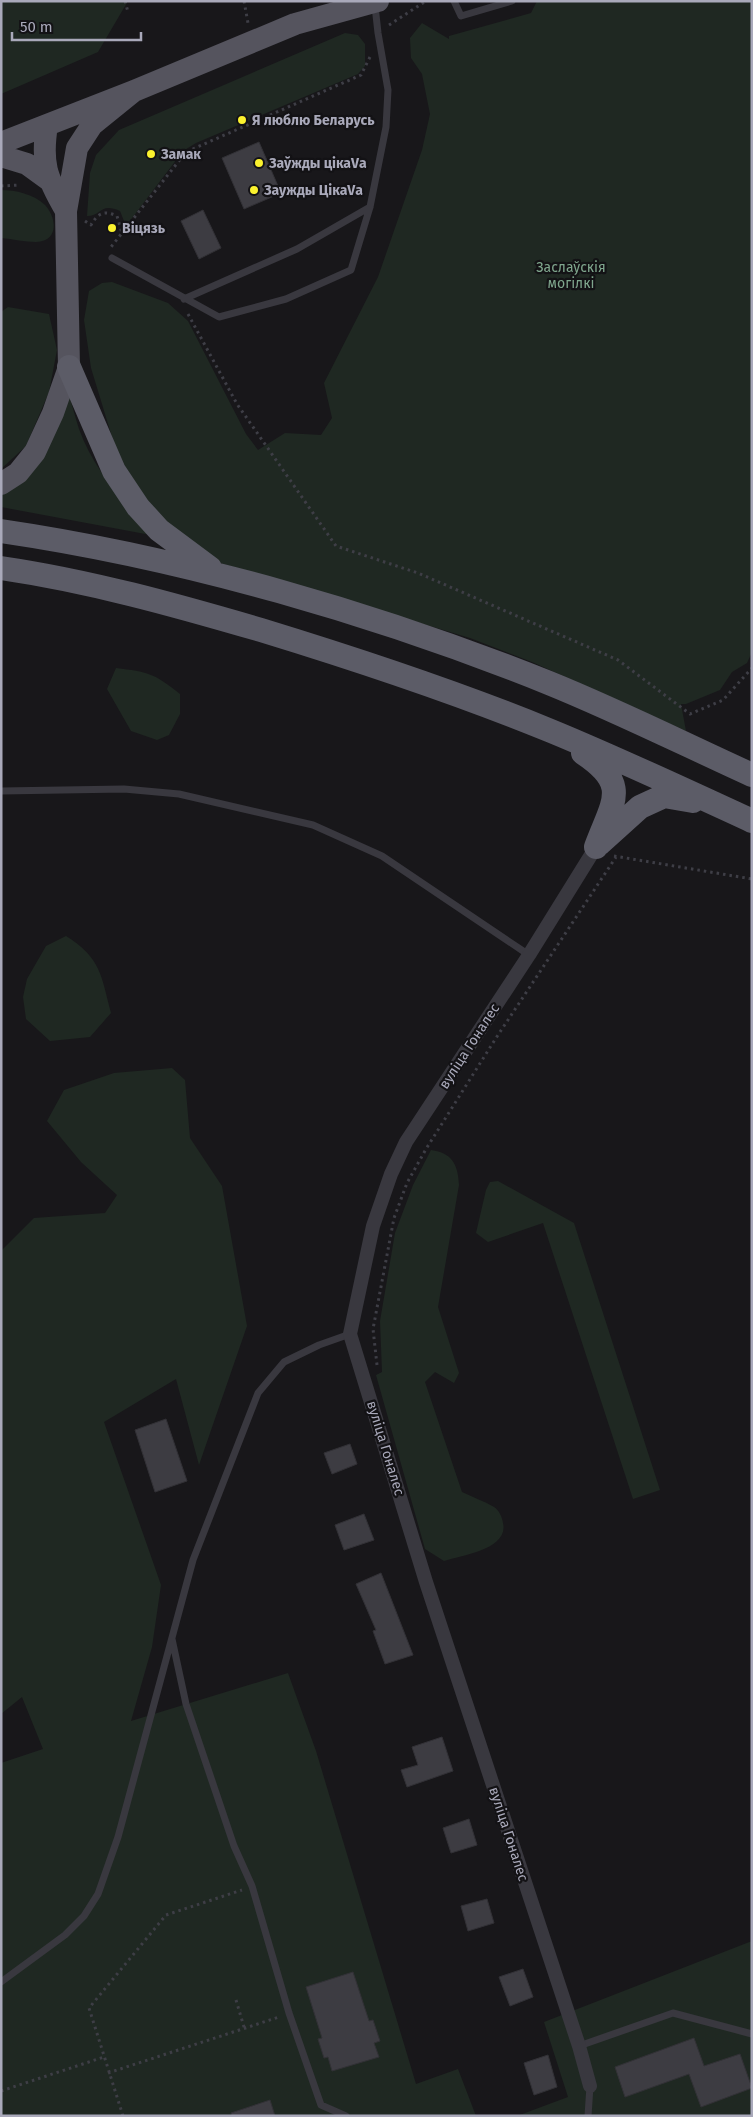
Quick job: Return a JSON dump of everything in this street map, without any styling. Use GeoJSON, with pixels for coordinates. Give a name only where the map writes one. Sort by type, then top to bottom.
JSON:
{"type":"FeatureCollection","features":[{"type":"Feature","properties":{"kind":"highway"},"geometry":{"type":"LineString","coordinates":[[69,367],[114,471],[138,507],[159,530],[200,562],[224,577]]}},
{"type":"Feature","properties":{"kind":"highway"},"geometry":{"type":"LineString","coordinates":[[1,531],[162,561],[224,577],[457,648],[558,687],[646,725],[752,775]]}},
{"type":"Feature","properties":{"kind":"highway"},"geometry":{"type":"LineString","coordinates":[[1,568],[100,585],[201,612],[359,660],[551,731],[752,820]]}},
{"type":"Feature","properties":{"kind":"highway"},"geometry":{"type":"LineString","coordinates":[[551,731],[602,766],[614,781],[615,797],[596,847]]}},
{"type":"Feature","properties":{"kind":"highway"},"geometry":{"type":"LineString","coordinates":[[596,847],[640,807],[664,796],[720,806]]}},
{"type":"Feature","properties":{"kind":"main road"},"geometry":{"type":"LineString","coordinates":[[295,24],[321,1]]}},
{"type":"Feature","properties":{"kind":"main road"},"geometry":{"type":"LineString","coordinates":[[1,143],[134,91],[295,24],[376,2]]}},
{"type":"Feature","properties":{"kind":"main road"},"geometry":{"type":"LineString","coordinates":[[1,484],[18,473],[35,452],[53,412],[69,367],[66,211],[77,148],[92,125],[134,91]]}},
{"type":"Feature","properties":{"kind":"main road"},"geometry":{"type":"LineString","coordinates":[[47,125],[66,136],[77,148]]}},
{"type":"Feature","properties":{"kind":"main road"},"geometry":{"type":"LineString","coordinates":[[47,125],[43,152],[49,180],[66,211]]}},
{"type":"Feature","properties":{"kind":"main road"},"geometry":{"type":"LineString","coordinates":[[1,156],[26,164],[49,180]]}},
{"type":"Feature","properties":{"kind":"street","name":"вуліца Гоналес"},"geometry":{"type":"LineString","coordinates":[[590,2086],[579,2046],[426,1582],[350,1334],[373,1226],[395,1166],[410,1135],[529,955],[596,847]]}},
{"type":"Feature","properties":{"kind":"lane"},"geometry":{"type":"LineString","coordinates":[[454,1],[461,16],[512,1]]}},
{"type":"Feature","properties":{"kind":"lane"},"geometry":{"type":"LineString","coordinates":[[112,258],[184,299],[219,316],[286,298],[351,270],[370,208],[386,127],[388,90],[378,33],[376,2]]}},
{"type":"Feature","properties":{"kind":"lane"},"geometry":{"type":"LineString","coordinates":[[184,299],[298,249],[370,208]]}},
{"type":"Feature","properties":{"kind":"lane"},"geometry":{"type":"LineString","coordinates":[[1,791],[124,789],[180,794],[313,825],[382,856],[529,955]]}},
{"type":"Feature","properties":{"kind":"lane"},"geometry":{"type":"LineString","coordinates":[[1,1982],[65,1935],[84,1916],[98,1894],[118,1837],[193,1560],[258,1393],[284,1362],[319,1344],[350,1334]]}},
{"type":"Feature","properties":{"kind":"lane"},"geometry":{"type":"LineString","coordinates":[[172,1636],[186,1704],[234,1846],[252,1886],[289,2013],[321,2105],[346,2116]]}},
{"type":"Feature","properties":{"kind":"lane"},"geometry":{"type":"LineString","coordinates":[[579,2046],[673,2013],[752,2034]]}},
{"type":"Feature","properties":{"kind":"lane"},"geometry":{"type":"LineString","coordinates":[[588,2116],[590,2086]]}},
{"type":"Feature","properties":{"kind":"path"},"geometry":{"type":"LineString","coordinates":[[125,1],[128,12]]}},
{"type":"Feature","properties":{"kind":"path"},"geometry":{"type":"LineString","coordinates":[[122,233],[186,152],[361,75],[370,55],[368,47],[378,33],[426,1]]}},
{"type":"Feature","properties":{"kind":"path"},"geometry":{"type":"LineString","coordinates":[[187,313],[237,404],[336,546],[418,573],[618,660],[690,714],[723,700],[752,668]]}},
{"type":"Feature","properties":{"kind":"path"},"geometry":{"type":"LineString","coordinates":[[363,1373],[377,1369],[373,1329],[394,1218],[407,1183],[426,1149],[496,1038],[616,857],[752,879]]}},
{"type":"Feature","properties":{"kind":"path"},"geometry":{"type":"LineString","coordinates":[[123,2116],[89,2008],[166,1916],[252,1886]]}},
{"type":"Feature","properties":{"kind":"path"},"geometry":{"type":"LineString","coordinates":[[236,2000],[244,2027]]}},
{"type":"Feature","properties":{"kind":"path"},"geometry":{"type":"LineString","coordinates":[[108,2073],[289,2013]]}},
{"type":"Feature","properties":{"kind":"path"},"geometry":{"type":"LineString","coordinates":[[1,2091],[104,2057]]}},
{"type":"Feature","properties":{"kind":"green space"},"geometry":{"type":"Polygon","coordinates":[[[1,1],[128,1],[98,52],[1,94],[1,1]]]}},
{"type":"Feature","properties":{"kind":"green space","name":"Заслаўскія могілкі"},"geometry":{"type":"Polygon","coordinates":[[[537,1],[752,1],[752,652],[747,663],[732,672],[720,690],[686,704],[681,704],[686,731],[532,662],[470,638],[210,560],[187,546],[133,487],[116,450],[91,368],[84,320],[89,291],[102,283],[112,282],[168,303],[188,321],[246,434],[258,450],[285,433],[321,435],[332,418],[324,383],[378,277],[422,150],[430,114],[422,74],[411,58],[410,38],[422,23],[449,39],[449,36],[531,13],[537,1]]]}},
{"type":"Feature","properties":{"kind":"green space"},"geometry":{"type":"Polygon","coordinates":[[[345,33],[358,35],[365,44],[365,66],[358,74],[196,143],[183,151],[126,226],[120,211],[113,209],[105,209],[87,216],[90,173],[96,155],[119,130],[345,33]]]}},
{"type":"Feature","properties":{"kind":"green space"},"geometry":{"type":"Polygon","coordinates":[[[1,190],[24,193],[45,205],[52,216],[54,228],[49,238],[43,241],[28,242],[1,238],[1,190]]]}},
{"type":"Feature","properties":{"kind":"green space"},"geometry":{"type":"Polygon","coordinates":[[[8,307],[49,314],[57,350],[49,392],[26,446],[1,469],[1,312],[8,307]]]}},
{"type":"Feature","properties":{"kind":"green space"},"geometry":{"type":"Polygon","coordinates":[[[68,392],[79,429],[93,459],[122,500],[156,536],[1,507],[1,494],[68,392]]]}},
{"type":"Feature","properties":{"kind":"green space"},"geometry":{"type":"Polygon","coordinates":[[[116,668],[150,675],[164,682],[180,694],[180,714],[169,735],[157,740],[131,731],[107,689],[116,668]]]}},
{"type":"Feature","properties":{"kind":"green space"},"geometry":{"type":"Polygon","coordinates":[[[66,936],[86,952],[98,968],[111,1013],[90,1037],[50,1041],[26,1019],[23,997],[27,979],[46,946],[66,936]]]}},
{"type":"Feature","properties":{"kind":"green space"},"geometry":{"type":"Polygon","coordinates":[[[172,1068],[185,1080],[190,1138],[222,1186],[247,1326],[199,1465],[176,1379],[104,1422],[161,1585],[152,1647],[131,1721],[288,1673],[316,1751],[416,2084],[458,2069],[476,2116],[1,2116],[1,1763],[43,1749],[22,1697],[1,1714],[1,1251],[34,1218],[105,1213],[117,1195],[81,1162],[47,1121],[64,1090],[114,1073],[172,1068]]]}},
{"type":"Feature","properties":{"kind":"green space"},"geometry":{"type":"Polygon","coordinates":[[[431,1150],[449,1157],[455,1165],[459,1185],[438,1307],[459,1373],[454,1383],[435,1372],[425,1382],[462,1492],[496,1508],[503,1523],[503,1532],[492,1545],[483,1550],[444,1561],[425,1549],[376,1375],[382,1372],[380,1321],[395,1233],[413,1185],[431,1150]]]}},
{"type":"Feature","properties":{"kind":"green space"},"geometry":{"type":"Polygon","coordinates":[[[498,1181],[574,1223],[660,1490],[633,1499],[543,1223],[488,1242],[476,1233],[486,1190],[490,1182],[498,1181]]]}},
{"type":"Feature","properties":{"kind":"green space"},"geometry":{"type":"Polygon","coordinates":[[[752,1941],[752,2116],[517,2116],[568,2097],[544,2022],[752,1941]]]}},
{"type":"Feature","properties":{"kind":"building"},"geometry":{"type":"Polygon","coordinates":[[[259,142],[281,193],[244,209],[222,158],[259,142]]]}},
{"type":"Feature","properties":{"kind":"building"},"geometry":{"type":"Polygon","coordinates":[[[203,210],[221,248],[199,259],[181,221],[203,210]]]}},
{"type":"Feature","properties":{"kind":"building"},"geometry":{"type":"Polygon","coordinates":[[[166,1419],[187,1481],[155,1492],[135,1430],[166,1419]]]}},
{"type":"Feature","properties":{"kind":"building"},"geometry":{"type":"Polygon","coordinates":[[[350,1444],[357,1464],[332,1474],[324,1453],[350,1444]]]}},
{"type":"Feature","properties":{"kind":"building"},"geometry":{"type":"Polygon","coordinates":[[[364,1514],[374,1540],[344,1550],[335,1525],[364,1514]]]}},
{"type":"Feature","properties":{"kind":"building"},"geometry":{"type":"Polygon","coordinates":[[[381,1573],[413,1655],[385,1664],[373,1631],[376,1630],[356,1584],[381,1573]]]}},
{"type":"Feature","properties":{"kind":"building"},"geometry":{"type":"Polygon","coordinates":[[[442,1737],[453,1771],[407,1787],[401,1770],[418,1765],[412,1747],[442,1737]]]}},
{"type":"Feature","properties":{"kind":"building"},"geometry":{"type":"Polygon","coordinates":[[[469,1819],[477,1845],[451,1853],[443,1828],[469,1819]]]}},
{"type":"Feature","properties":{"kind":"building"},"geometry":{"type":"Polygon","coordinates":[[[487,1899],[494,1923],[468,1931],[461,1906],[487,1899]]]}},
{"type":"Feature","properties":{"kind":"building"},"geometry":{"type":"Polygon","coordinates":[[[523,1969],[533,1997],[510,2006],[499,1977],[523,1969]]]}},
{"type":"Feature","properties":{"kind":"building"},"geometry":{"type":"Polygon","coordinates":[[[353,1972],[369,2021],[373,2020],[380,2041],[374,2043],[379,2057],[332,2071],[328,2057],[324,2058],[318,2039],[322,2038],[306,1987],[353,1972]]]}},
{"type":"Feature","properties":{"kind":"building"},"geometry":{"type":"Polygon","coordinates":[[[694,2038],[704,2066],[740,2054],[752,2088],[701,2107],[689,2074],[625,2097],[615,2067],[694,2038]]]}},
{"type":"Feature","properties":{"kind":"building"},"geometry":{"type":"Polygon","coordinates":[[[548,2055],[557,2087],[534,2095],[524,2063],[548,2055]]]}},
{"type":"Feature","properties":{"kind":"building"},"geometry":{"type":"Polygon","coordinates":[[[270,2100],[275,2116],[232,2116],[231,2113],[270,2100]]]}},
{"type":"Feature","properties":{"kind":"place","name":"Я люблю Беларусь"},"geometry":{"type":"Point","coordinates":[242,120]}},
{"type":"Feature","properties":{"kind":"place","name":"Замак"},"geometry":{"type":"Point","coordinates":[151,154]}},
{"type":"Feature","properties":{"kind":"place","name":"Заўжды цікаVа"},"geometry":{"type":"Point","coordinates":[259,163]}},
{"type":"Feature","properties":{"kind":"place","name":"Заужды ЦікаVа"},"geometry":{"type":"Point","coordinates":[254,190]}},
{"type":"Feature","properties":{"kind":"place","name":"Віцязь"},"geometry":{"type":"Point","coordinates":[112,228]}}]}
